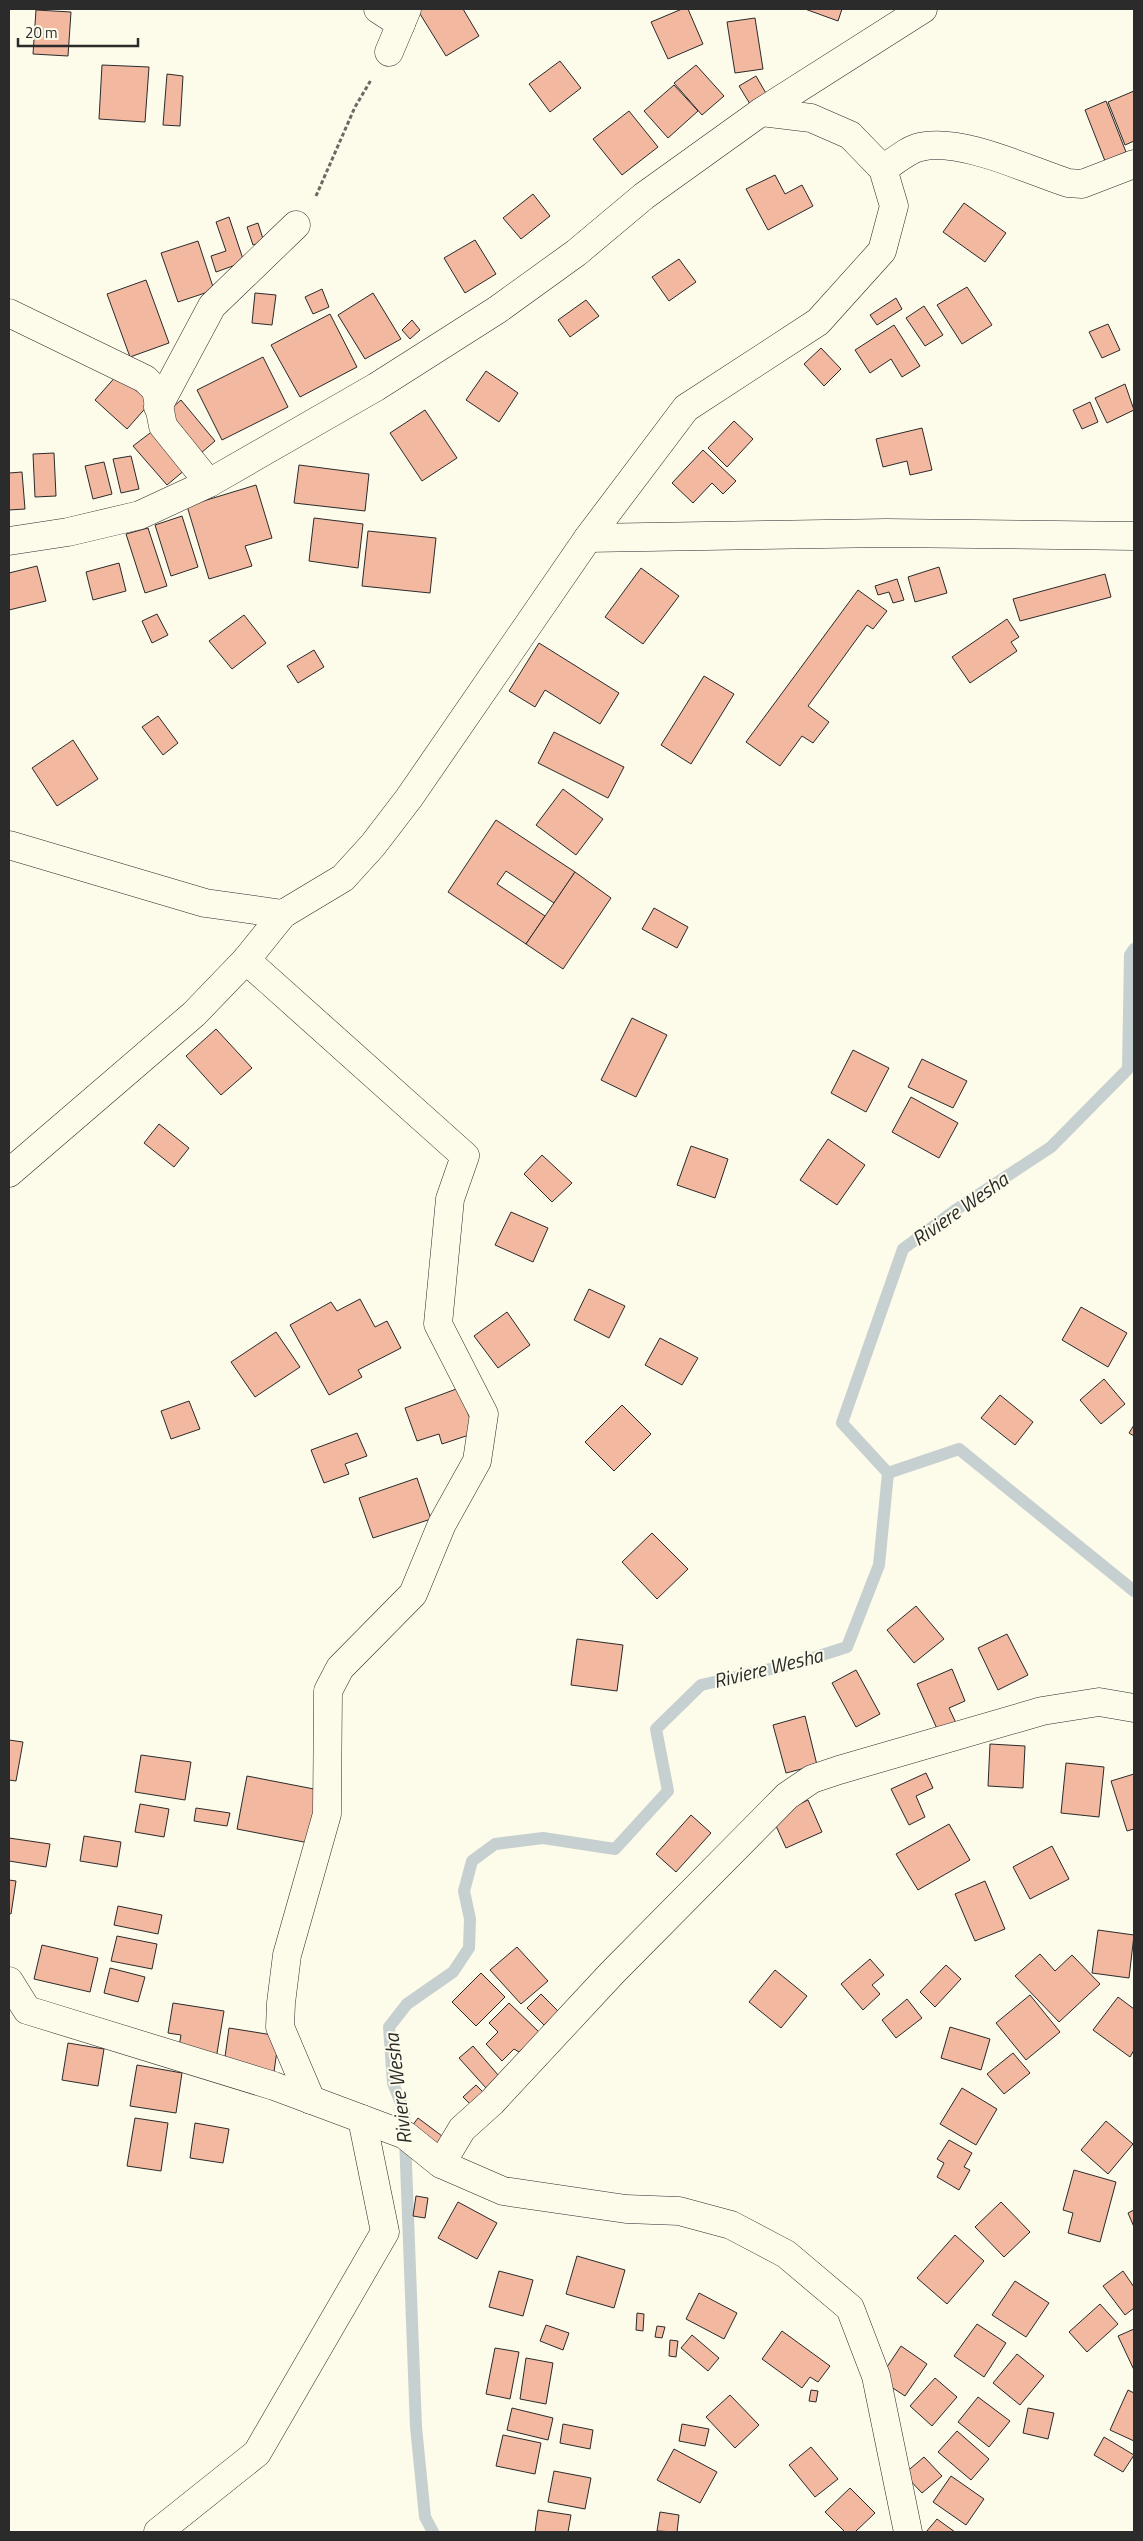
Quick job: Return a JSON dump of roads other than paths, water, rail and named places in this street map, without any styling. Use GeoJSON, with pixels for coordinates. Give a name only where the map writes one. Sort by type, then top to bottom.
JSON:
{"type":"FeatureCollection","features":[{"type":"Feature","properties":{"kind":"street"},"geometry":{"type":"LineString","coordinates":[[378,9],[404,16],[389,52]]}},
{"type":"Feature","properties":{"kind":"street"},"geometry":{"type":"LineString","coordinates":[[9,541],[68,532],[140,515],[210,483],[376,387],[497,310],[576,253],[644,196],[761,112],[923,9]]}},
{"type":"Feature","properties":{"kind":"street"},"geometry":{"type":"LineString","coordinates":[[9,1173],[194,1014],[246,960],[283,914],[343,878],[373,845],[409,798],[588,538],[686,408],[818,322],[882,251],[894,206],[883,169],[850,135],[811,118],[761,112]]}},
{"type":"Feature","properties":{"kind":"street"},"geometry":{"type":"LineString","coordinates":[[883,169],[918,148],[942,144],[962,147],[1068,183],[1082,184],[1134,164]]}},
{"type":"Feature","properties":{"kind":"street"},"geometry":{"type":"LineString","coordinates":[[158,407],[212,306],[296,225]]}},
{"type":"Feature","properties":{"kind":"street"},"geometry":{"type":"LineString","coordinates":[[9,312],[145,379],[156,390],[163,426],[210,483]]}},
{"type":"Feature","properties":{"kind":"street"},"geometry":{"type":"LineString","coordinates":[[588,538],[886,533],[1134,536]]}},
{"type":"Feature","properties":{"kind":"street"},"geometry":{"type":"LineString","coordinates":[[9,845],[204,903],[283,914]]}},
{"type":"Feature","properties":{"kind":"street"},"geometry":{"type":"LineString","coordinates":[[246,960],[465,1156],[450,1199],[438,1324],[484,1414],[477,1461],[442,1524],[413,1594],[340,1668],[328,1691],[328,1814],[287,1955],[280,2027],[311,2100]]}},
{"type":"Feature","properties":{"kind":"street"},"geometry":{"type":"LineString","coordinates":[[441,2164],[462,2129],[492,2102],[612,1973],[787,1796],[812,1780],[840,1770],[1042,1711],[1099,1702],[1134,1708]]}},
{"type":"Feature","properties":{"kind":"street"},"geometry":{"type":"LineString","coordinates":[[9,1981],[26,2010],[274,2086],[405,2135],[441,2164],[503,2191],[626,2209],[679,2211],[731,2226],[786,2254],[850,2308],[876,2376],[908,2532]]}},
{"type":"Feature","properties":{"kind":"street"},"geometry":{"type":"LineString","coordinates":[[158,2532],[257,2453],[385,2232],[362,2119]]}},
{"type":"Feature","properties":{"kind":"waterway","name":"Riviere Wesha"},"geometry":{"type":"LineString","coordinates":[[433,2532],[425,2517],[416,2427],[404,2111],[393,2083],[389,2027],[407,2004],[453,1972],[469,1948],[470,1919],[464,1891],[472,1861],[495,1844],[543,1838],[615,1849],[668,1791],[656,1729],[701,1685],[797,1663],[847,1647],[879,1565],[888,1473],[842,1423],[903,1249],[954,1211],[1051,1147],[1128,1069],[1130,955],[1134,949]]}},
{"type":"Feature","properties":{"kind":"waterway"},"geometry":{"type":"LineString","coordinates":[[888,1473],[959,1449],[1134,1591]]}}]}
